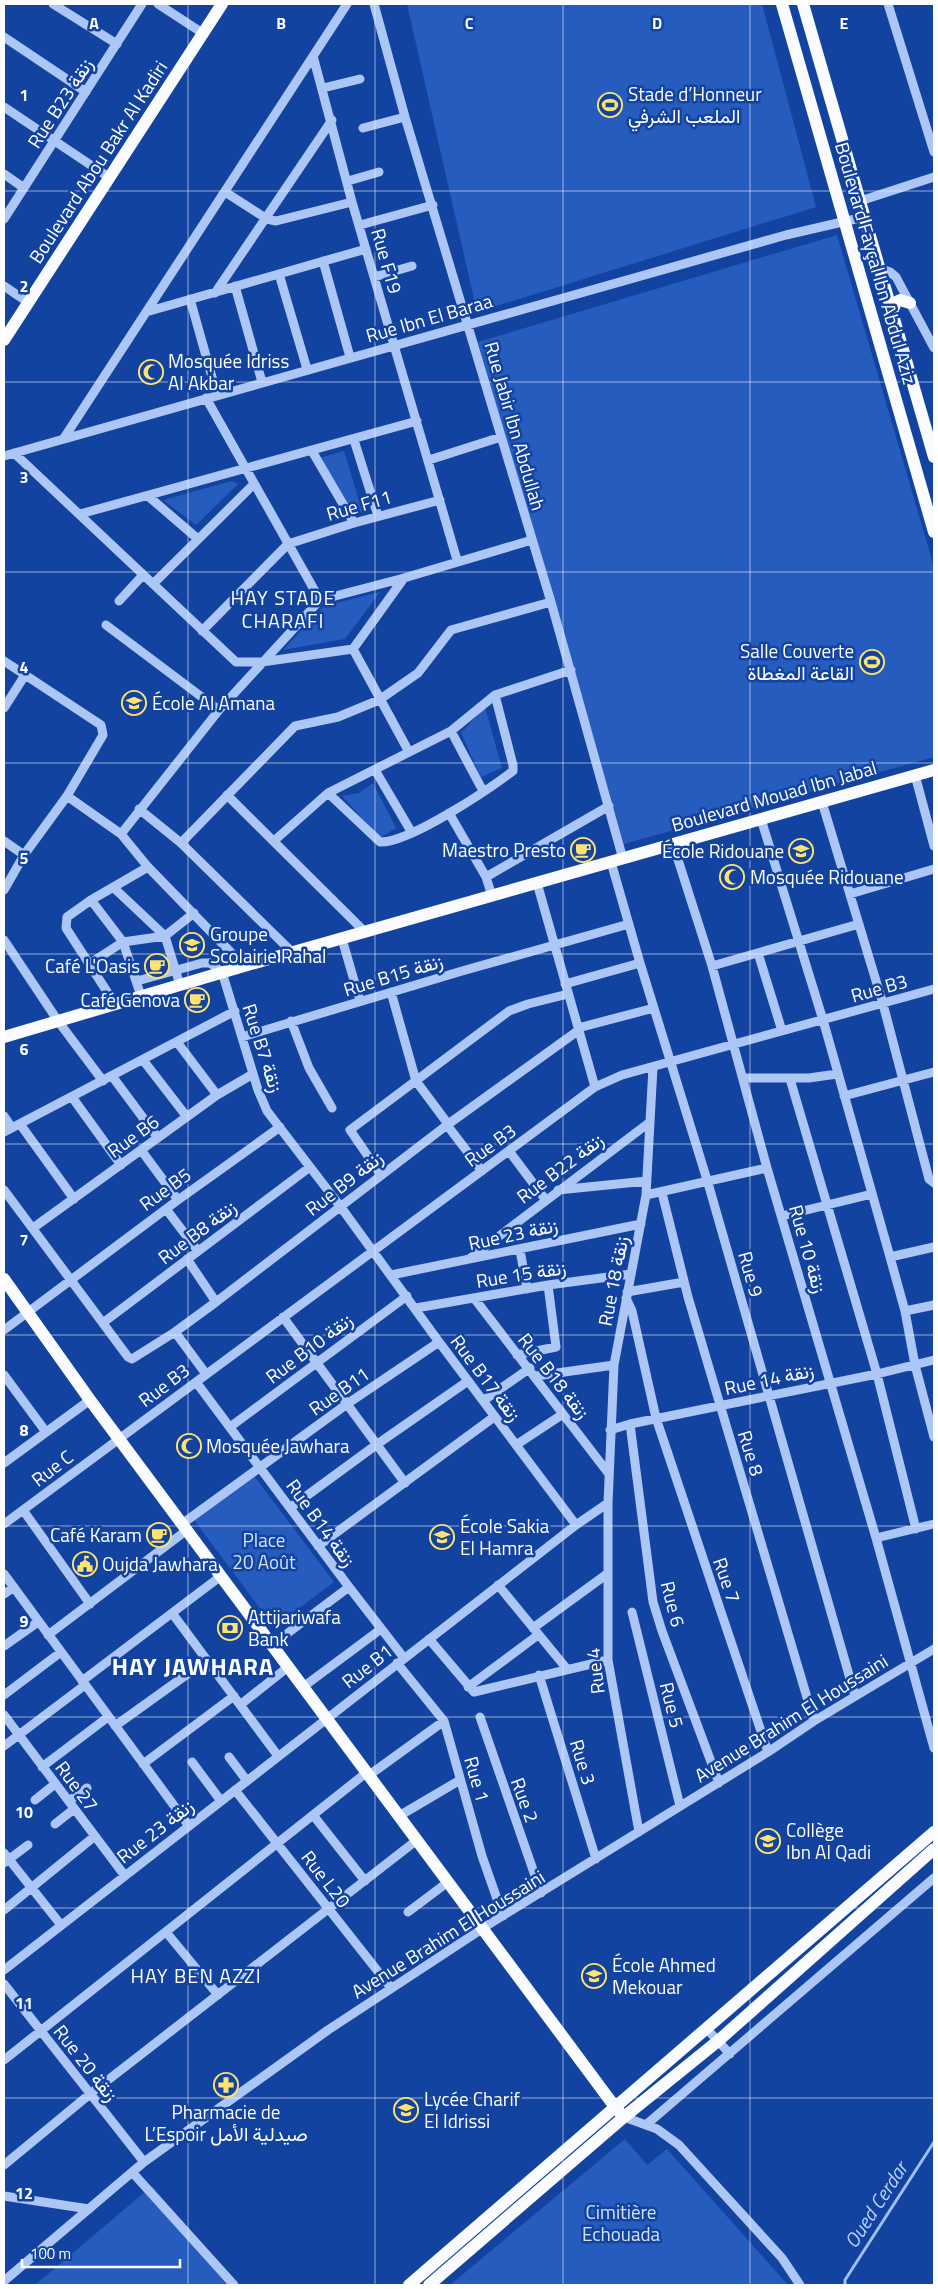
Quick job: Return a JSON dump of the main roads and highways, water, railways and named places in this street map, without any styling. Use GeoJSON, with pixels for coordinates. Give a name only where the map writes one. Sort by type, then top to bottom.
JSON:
{"type":"FeatureCollection","features":[{"type":"Feature","properties":{"kind":"main road","name":"Boulevard Abou Bakr Al Kadiri"},"geometry":{"type":"LineString","coordinates":[[4,340],[222,4]]}},
{"type":"Feature","properties":{"kind":"main road","name":"Boulevard Fayçal Ibn Abdul Aziz"},"geometry":{"type":"LineString","coordinates":[[782,4],[934,532]]}},
{"type":"Feature","properties":{"kind":"main road","name":"Boulevard Fayçal Ibn Abdul Aziz"},"geometry":{"type":"LineString","coordinates":[[803,4],[934,457]]}},
{"type":"Feature","properties":{"kind":"main road"},"geometry":{"type":"LineString","coordinates":[[892,312],[896,302],[900,300],[910,303]]}},
{"type":"Feature","properties":{"kind":"main road","name":"Boulevard Mouad Ibn Jabal"},"geometry":{"type":"LineString","coordinates":[[4,1037],[180,984],[934,770]]}},
{"type":"Feature","properties":{"kind":"main road"},"geometry":{"type":"LineString","coordinates":[[4,1279],[90,1400],[619,2112]]}},
{"type":"Feature","properties":{"kind":"main road"},"geometry":{"type":"LineString","coordinates":[[429,2285],[619,2112],[706,2028],[934,1832]]}},
{"type":"Feature","properties":{"kind":"main road"},"geometry":{"type":"LineString","coordinates":[[408,2285],[619,2112],[718,2040],[934,1849]]}},
{"type":"Feature","properties":{"kind":"waterway","name":"Oued Cerdar"},"geometry":{"type":"LineString","coordinates":[[845,2285],[845,2280],[934,2142]]}},
{"type":"Feature","properties":{"kind":"place","name":"Stade d’Honneur الملعب الشرفي"},"geometry":{"type":"Point","coordinates":[610,105]}},
{"type":"Feature","properties":{"kind":"place","name":"Mosquée Idriss Al Akbar"},"geometry":{"type":"Point","coordinates":[151,372]}},
{"type":"Feature","properties":{"kind":"place","name":"Salle Couverte القاعة المغطاة"},"geometry":{"type":"Point","coordinates":[872,662]}},
{"type":"Feature","properties":{"kind":"place","name":"École Al Amana"},"geometry":{"type":"Point","coordinates":[134,703]}},
{"type":"Feature","properties":{"kind":"place","name":"Maestro Presto"},"geometry":{"type":"Point","coordinates":[583,850]}},
{"type":"Feature","properties":{"kind":"place","name":"École Ridouane"},"geometry":{"type":"Point","coordinates":[801,851]}},
{"type":"Feature","properties":{"kind":"place","name":"Mosquée Ridouane"},"geometry":{"type":"Point","coordinates":[732,877]}},
{"type":"Feature","properties":{"kind":"place","name":"Groupe Scolairie Rahal"},"geometry":{"type":"Point","coordinates":[192,945]}},
{"type":"Feature","properties":{"kind":"place","name":"Café L'Oasis"},"geometry":{"type":"Point","coordinates":[157,966]}},
{"type":"Feature","properties":{"kind":"place","name":"Café Genova"},"geometry":{"type":"Point","coordinates":[197,1000]}},
{"type":"Feature","properties":{"kind":"place","name":"Mosquée Jawhara"},"geometry":{"type":"Point","coordinates":[189,1446]}},
{"type":"Feature","properties":{"kind":"place","name":"Café Karam"},"geometry":{"type":"Point","coordinates":[159,1535]}},
{"type":"Feature","properties":{"kind":"place","name":"École Sakia El Hamra"},"geometry":{"type":"Point","coordinates":[442,1537]}},
{"type":"Feature","properties":{"kind":"place","name":"Oujda Jawhara"},"geometry":{"type":"Point","coordinates":[85,1564]}},
{"type":"Feature","properties":{"kind":"place","name":"Attijariwafa Bank"},"geometry":{"type":"Point","coordinates":[230,1628]}},
{"type":"Feature","properties":{"kind":"place","name":"Collège Ibn Al Qadi"},"geometry":{"type":"Point","coordinates":[768,1841]}},
{"type":"Feature","properties":{"kind":"place","name":"École Ahmed Mekouar"},"geometry":{"type":"Point","coordinates":[594,1976]}},
{"type":"Feature","properties":{"kind":"place","name":"Pharmacie de L’Espoir صيدلية الأمل"},"geometry":{"type":"Point","coordinates":[226,2085]}},
{"type":"Feature","properties":{"kind":"place","name":"Lycée Charif El Idrissi"},"geometry":{"type":"Point","coordinates":[406,2110]}},
{"type":"Feature","properties":{"kind":"district","name":"HAY STADE CHARAFI"},"geometry":{"type":"Point","coordinates":[283,610]}},
{"type":"Feature","properties":{"kind":"district","name":"HAY JAWHARA"},"geometry":{"type":"Point","coordinates":[193,1667]}},
{"type":"Feature","properties":{"kind":"district","name":"HAY BEN AZZI"},"geometry":{"type":"Point","coordinates":[196,1976]}},
{"type":"Feature","properties":{"kind":"park label","name":"Place 20 Août"},"geometry":{"type":"Point","coordinates":[264,1551]}},
{"type":"Feature","properties":{"kind":"park label","name":"Cimitière Echouada"},"geometry":{"type":"Point","coordinates":[621,2223]}}]}
